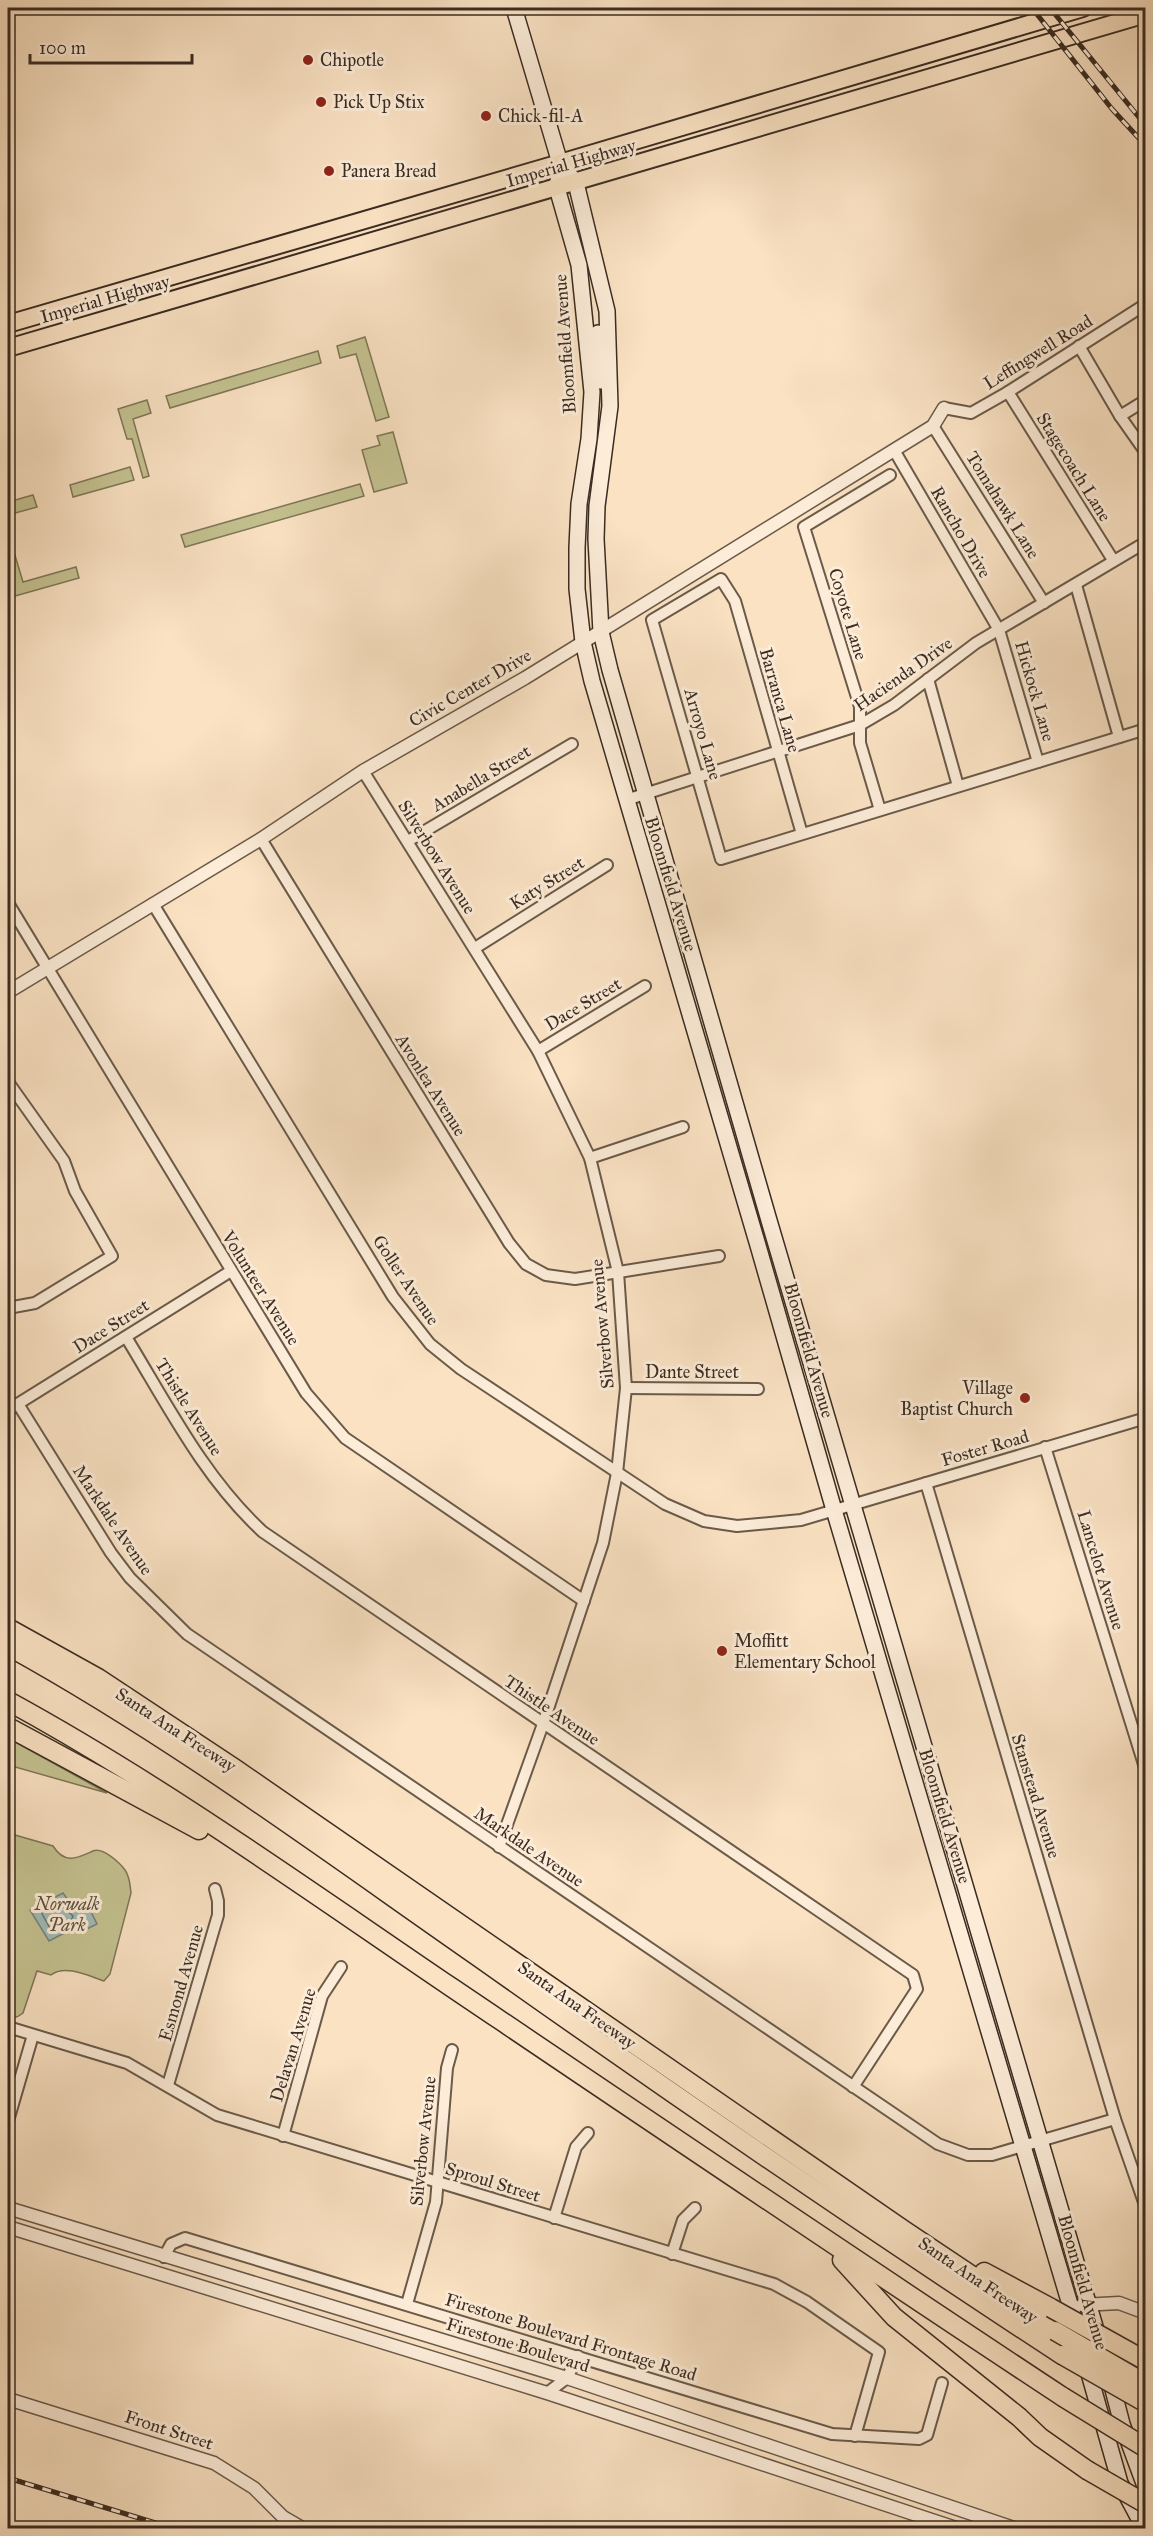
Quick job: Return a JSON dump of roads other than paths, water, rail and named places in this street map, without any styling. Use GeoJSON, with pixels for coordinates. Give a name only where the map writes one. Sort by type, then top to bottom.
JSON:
{"type":"FeatureCollection","features":[{"type":"Feature","properties":{"kind":"highway","name":"Santa Ana Freeway"},"geometry":{"type":"LineString","coordinates":[[8,1628],[98,1678],[234,1768],[905,2231],[1055,2331],[1146,2384]]}},
{"type":"Feature","properties":{"kind":"highway"},"geometry":{"type":"LineString","coordinates":[[8,1646],[59,1675],[200,1764],[831,2200],[1062,2355],[1146,2403]]}},
{"type":"Feature","properties":{"kind":"highway"},"geometry":{"type":"LineString","coordinates":[[8,1701],[122,1767],[298,1883],[822,2238],[1063,2397],[1146,2448]]}},
{"type":"Feature","properties":{"kind":"highway"},"geometry":{"type":"LineString","coordinates":[[8,1727],[298,1883]]}},
{"type":"Feature","properties":{"kind":"highway"},"geometry":{"type":"LineString","coordinates":[[905,2231],[1146,2361]]}},
{"type":"Feature","properties":{"kind":"highway"},"geometry":{"type":"LineString","coordinates":[[822,2238],[894,2317],[1001,2402],[1040,2437],[1087,2470],[1146,2504]]}},
{"type":"Feature","properties":{"kind":"main road","name":"Bloomfield Avenue"},"geometry":{"type":"LineString","coordinates":[[514,8],[560,163],[576,183],[607,311],[610,398],[597,506],[596,539],[601,632],[623,716],[776,1244],[1089,2303],[1122,2424],[1146,2489]]}},
{"type":"Feature","properties":{"kind":"main road","name":"Imperial Highway"},"geometry":{"type":"LineString","coordinates":[[8,324],[1083,8]]}},
{"type":"Feature","properties":{"kind":"main road","name":"Imperial Highway"},"geometry":{"type":"LineString","coordinates":[[8,348],[1146,14]]}},
{"type":"Feature","properties":{"kind":"main road","name":"Bloomfield Avenue"},"geometry":{"type":"LineString","coordinates":[[560,163],[557,188],[579,265],[584,292],[592,392],[577,528],[577,589],[591,681],[834,1510],[1072,2308],[1120,2483],[1144,2529]]}},
{"type":"Feature","properties":{"kind":"main road"},"geometry":{"type":"LineString","coordinates":[[362,245],[363,234],[427,211],[463,191]]}},
{"type":"Feature","properties":{"kind":"main road"},"geometry":{"type":"LineString","coordinates":[[46,337],[76,317],[146,294],[151,282]]}},
{"type":"Feature","properties":{"kind":"main road"},"geometry":{"type":"LineString","coordinates":[[584,292],[597,314],[601,388],[610,398]]}},
{"type":"Feature","properties":{"kind":"main road"},"geometry":{"type":"LineString","coordinates":[[8,337],[37,328],[42,323],[42,314]]}},
{"type":"Feature","properties":{"kind":"main road"},"geometry":{"type":"LineString","coordinates":[[587,451],[604,454]]}},
{"type":"Feature","properties":{"kind":"main road"},"geometry":{"type":"LineString","coordinates":[[652,891],[674,886]]}},
{"type":"Feature","properties":{"kind":"main road"},"geometry":{"type":"LineString","coordinates":[[759,1249],[776,1244]]}},
{"type":"Feature","properties":{"kind":"main road"},"geometry":{"type":"LineString","coordinates":[[800,1388],[817,1384]]}},
{"type":"Feature","properties":{"kind":"main road"},"geometry":{"type":"LineString","coordinates":[[869,1628],[887,1623]]}},
{"type":"Feature","properties":{"kind":"street","name":"Leffingwell Road"},"geometry":{"type":"LineString","coordinates":[[944,408],[970,413],[1008,392],[1146,304]]}},
{"type":"Feature","properties":{"kind":"street"},"geometry":{"type":"LineString","coordinates":[[1079,346],[1120,416],[1146,453]]}},
{"type":"Feature","properties":{"kind":"street","name":"Stagecoach Lane"},"geometry":{"type":"LineString","coordinates":[[1008,392],[1113,560]]}},
{"type":"Feature","properties":{"kind":"street"},"geometry":{"type":"LineString","coordinates":[[1120,416],[1146,400]]}},
{"type":"Feature","properties":{"kind":"street","name":"Civic Center Drive"},"geometry":{"type":"LineString","coordinates":[[8,992],[261,839],[363,771],[601,632],[933,426],[944,408]]}},
{"type":"Feature","properties":{"kind":"street","name":"Tomahawk Lane"},"geometry":{"type":"LineString","coordinates":[[933,426],[1044,603]]}},
{"type":"Feature","properties":{"kind":"street","name":"Rancho Drive"},"geometry":{"type":"LineString","coordinates":[[894,450],[999,630]]}},
{"type":"Feature","properties":{"kind":"street","name":"Coyote Lane"},"geometry":{"type":"LineString","coordinates":[[880,810],[860,743],[860,707],[804,527],[890,475]]}},
{"type":"Feature","properties":{"kind":"street","name":"Hacienda Drive"},"geometry":{"type":"LineString","coordinates":[[626,800],[860,725],[894,705],[976,643],[1076,585],[1113,560],[1146,543]]}},
{"type":"Feature","properties":{"kind":"street","name":"Arroyo Lane"},"geometry":{"type":"LineString","coordinates":[[721,579],[652,620],[721,859],[802,834]]}},
{"type":"Feature","properties":{"kind":"street","name":"Barranca Lane"},"geometry":{"type":"LineString","coordinates":[[721,579],[735,601],[802,834]]}},
{"type":"Feature","properties":{"kind":"street"},"geometry":{"type":"LineString","coordinates":[[1076,585],[1119,737]]}},
{"type":"Feature","properties":{"kind":"street","name":"Hickock Lane"},"geometry":{"type":"LineString","coordinates":[[999,630],[1038,762]]}},
{"type":"Feature","properties":{"kind":"street"},"geometry":{"type":"LineString","coordinates":[[928,680],[958,786]]}},
{"type":"Feature","properties":{"kind":"street"},"geometry":{"type":"LineString","coordinates":[[802,834],[1146,729]]}},
{"type":"Feature","properties":{"kind":"street","name":"Anabella Street"},"geometry":{"type":"LineString","coordinates":[[408,841],[572,744]]}},
{"type":"Feature","properties":{"kind":"street","name":"Silverbow Avenue"},"geometry":{"type":"LineString","coordinates":[[363,771],[538,1051],[590,1158],[618,1272],[626,1388],[617,1473],[603,1544],[499,1847]]}},
{"type":"Feature","properties":{"kind":"street","name":"Avonlea Avenue"},"geometry":{"type":"LineString","coordinates":[[261,839],[509,1243],[526,1264],[546,1275],[575,1279],[719,1256]]}},
{"type":"Feature","properties":{"kind":"street","name":"Katy Street"},"geometry":{"type":"LineString","coordinates":[[475,948],[607,865]]}},
{"type":"Feature","properties":{"kind":"street","name":"Volunteer Avenue"},"geometry":{"type":"LineString","coordinates":[[8,903],[306,1393],[345,1438],[584,1601]]}},
{"type":"Feature","properties":{"kind":"street","name":"Goller Avenue"},"geometry":{"type":"LineString","coordinates":[[153,904],[393,1297],[430,1344],[461,1369],[617,1473],[665,1504],[704,1521],[736,1526],[801,1520],[834,1510]]}},
{"type":"Feature","properties":{"kind":"street","name":"Dace Street"},"geometry":{"type":"LineString","coordinates":[[538,1051],[645,986]]}},
{"type":"Feature","properties":{"kind":"street"},"geometry":{"type":"LineString","coordinates":[[8,1082],[64,1161],[75,1191],[112,1256],[35,1303],[8,1308]]}},
{"type":"Feature","properties":{"kind":"street"},"geometry":{"type":"LineString","coordinates":[[590,1158],[684,1126]]}},
{"type":"Feature","properties":{"kind":"street","name":"Dace Street"},"geometry":{"type":"LineString","coordinates":[[8,1410],[231,1271]]}},
{"type":"Feature","properties":{"kind":"street","name":"Thistle Avenue"},"geometry":{"type":"LineString","coordinates":[[126,1337],[209,1472],[263,1532],[913,1975],[917,1989],[853,2087]]}},
{"type":"Feature","properties":{"kind":"street","name":"Dante Street"},"geometry":{"type":"LineString","coordinates":[[626,1388],[758,1389]]}},
{"type":"Feature","properties":{"kind":"street","name":"Markdale Avenue"},"geometry":{"type":"LineString","coordinates":[[18,1404],[111,1552],[130,1578],[187,1634],[938,2144],[968,2155],[992,2156],[1115,2119]]}},
{"type":"Feature","properties":{"kind":"street","name":"Foster Road"},"geometry":{"type":"LineString","coordinates":[[834,1510],[1146,1418]]}},
{"type":"Feature","properties":{"kind":"street","name":"Lancelot Avenue"},"geometry":{"type":"LineString","coordinates":[[1046,1447],[1146,1771]]}},
{"type":"Feature","properties":{"kind":"street","name":"Stanstead Avenue"},"geometry":{"type":"LineString","coordinates":[[926,1483],[1115,2119],[1146,2208]]}},
{"type":"Feature","properties":{"kind":"street","name":"Esmond Avenue"},"geometry":{"type":"LineString","coordinates":[[168,2085],[218,1915],[215,1889]]}},
{"type":"Feature","properties":{"kind":"street","name":"Delavan Avenue"},"geometry":{"type":"LineString","coordinates":[[283,2136],[322,1996],[341,1967]]}},
{"type":"Feature","properties":{"kind":"street","name":"Sproul Street"},"geometry":{"type":"LineString","coordinates":[[8,2027],[127,2063],[217,2115],[774,2284],[807,2302],[879,2352],[855,2436]]}},
{"type":"Feature","properties":{"kind":"street"},"geometry":{"type":"LineString","coordinates":[[8,2121],[33,2035]]}},
{"type":"Feature","properties":{"kind":"street","name":"Silverbow Avenue"},"geometry":{"type":"LineString","coordinates":[[407,2304],[436,2202],[447,2068],[452,2050]]}},
{"type":"Feature","properties":{"kind":"street"},"geometry":{"type":"LineString","coordinates":[[554,2218],[576,2147],[588,2133]]}},
{"type":"Feature","properties":{"kind":"street","name":"Firestone Boulevard"},"geometry":{"type":"LineString","coordinates":[[8,2208],[567,2378],[814,2459],[1014,2529]]}},
{"type":"Feature","properties":{"kind":"street"},"geometry":{"type":"LineString","coordinates":[[672,2254],[683,2220],[695,2208]]}},
{"type":"Feature","properties":{"kind":"street","name":"Firestone Boulevard"},"geometry":{"type":"LineString","coordinates":[[8,2227],[547,2393],[956,2529]]}},
{"type":"Feature","properties":{"kind":"street","name":"Firestone Boulevard Frontage Road"},"geometry":{"type":"LineString","coordinates":[[164,2257],[171,2244],[185,2238],[832,2434],[919,2439],[927,2434],[942,2383]]}},
{"type":"Feature","properties":{"kind":"street"},"geometry":{"type":"LineString","coordinates":[[1072,2308],[1089,2303],[1119,2303],[1146,2313]]}},
{"type":"Feature","properties":{"kind":"street"},"geometry":{"type":"LineString","coordinates":[[547,2393],[567,2378],[578,2356]]}},
{"type":"Feature","properties":{"kind":"street","name":"Front Street"},"geometry":{"type":"LineString","coordinates":[[8,2399],[214,2463],[254,2488],[283,2517],[302,2529]]}},
{"type":"Feature","properties":{"kind":"water"},"geometry":{"type":"Polygon","coordinates":[[[63,1893],[73,1907],[91,1912],[97,1924],[87,1929],[81,1918],[77,1920],[80,1925],[49,1941],[30,1910],[63,1893]]]}},
{"type":"Feature","properties":{"kind":"railway"},"geometry":{"type":"LineString","coordinates":[[1032,8],[1112,109],[1146,146]]}},
{"type":"Feature","properties":{"kind":"railway"},"geometry":{"type":"LineString","coordinates":[[1050,8],[1146,126]]}},
{"type":"Feature","properties":{"kind":"railway"},"geometry":{"type":"LineString","coordinates":[[8,2478],[172,2528]]}},
{"type":"Feature","properties":{"kind":"place","name":"Chipotle"},"geometry":{"type":"Point","coordinates":[308,60]}},
{"type":"Feature","properties":{"kind":"place","name":"Pick Up Stix"},"geometry":{"type":"Point","coordinates":[321,102]}},
{"type":"Feature","properties":{"kind":"place","name":"Chick-fil-A"},"geometry":{"type":"Point","coordinates":[486,116]}},
{"type":"Feature","properties":{"kind":"place","name":"Panera Bread"},"geometry":{"type":"Point","coordinates":[329,171]}},
{"type":"Feature","properties":{"kind":"place","name":"Village Baptist Church"},"geometry":{"type":"Point","coordinates":[1025,1398]}},
{"type":"Feature","properties":{"kind":"place","name":"Moffitt Elementary School"},"geometry":{"type":"Point","coordinates":[722,1651]}},
{"type":"Feature","properties":{"kind":"park label","name":"Norwalk Park"},"geometry":{"type":"Point","coordinates":[67,1914]}}]}
